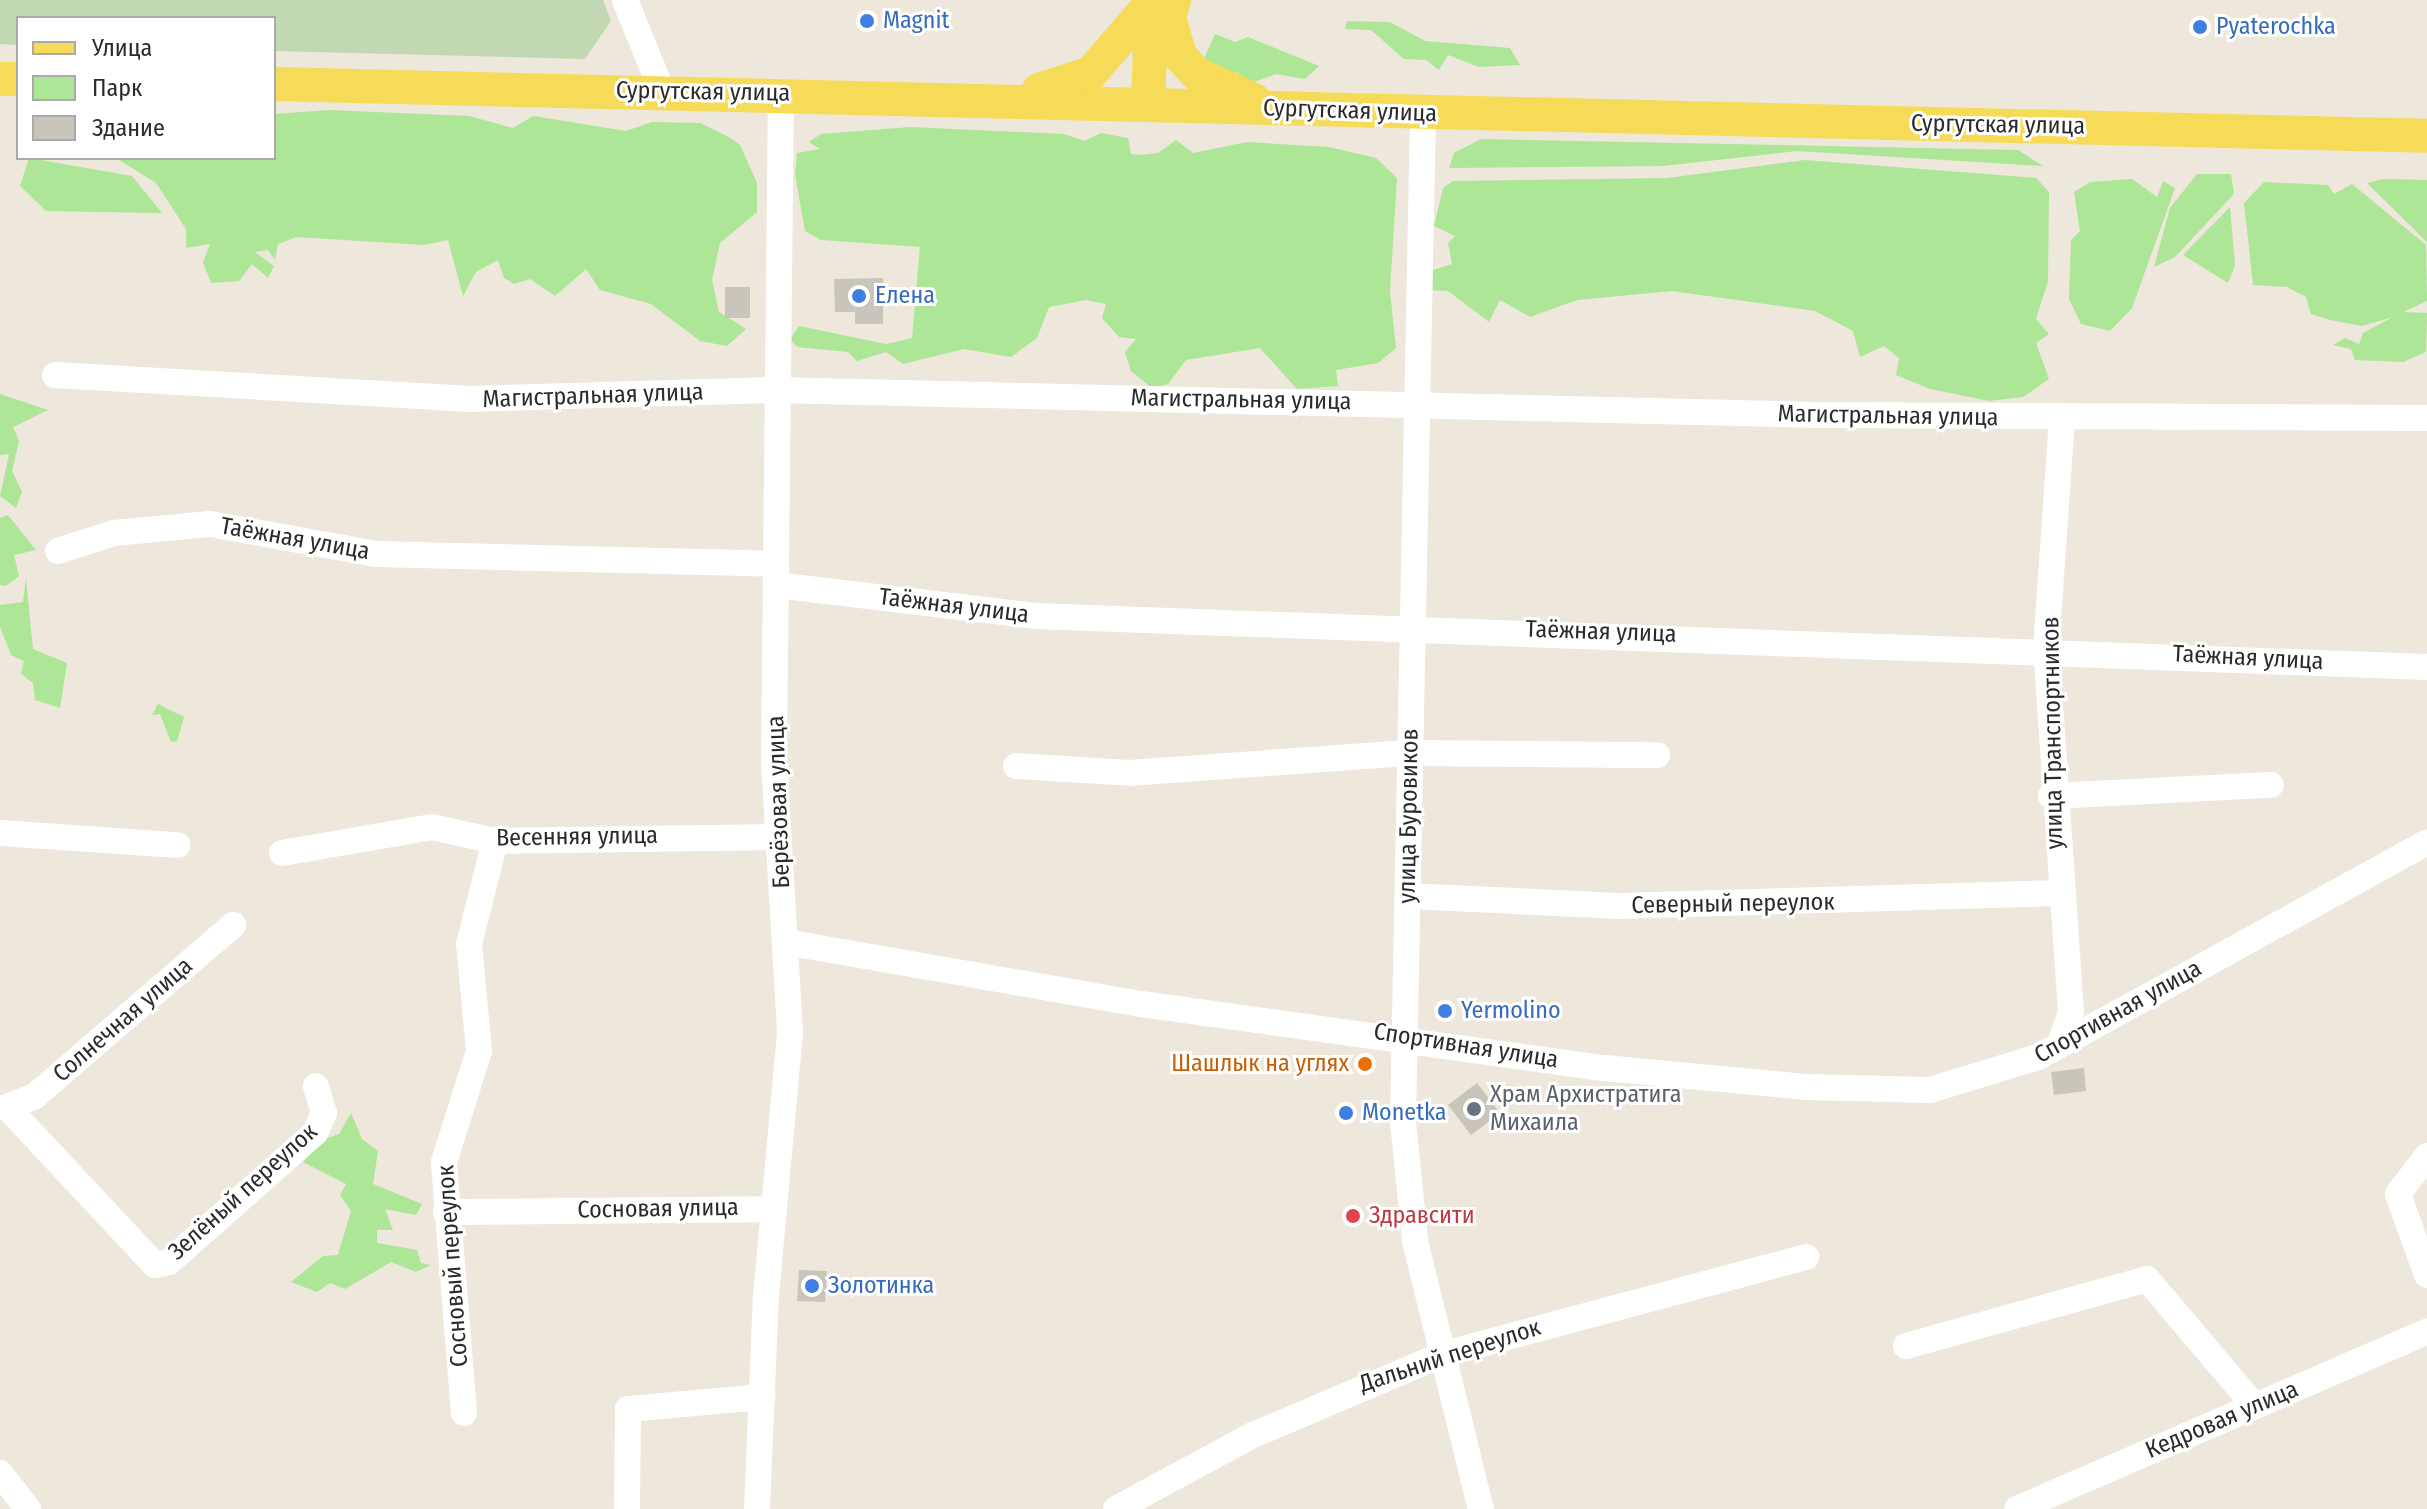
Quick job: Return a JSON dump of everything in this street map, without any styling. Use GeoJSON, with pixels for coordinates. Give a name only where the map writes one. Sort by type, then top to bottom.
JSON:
{"type":"FeatureCollection","features":[{"type":"Feature","properties":{"kind":"main road"},"geometry":{"type":"LineString","coordinates":[[1000,99],[1091,73],[1154,0]]}},
{"type":"Feature","properties":{"kind":"main road"},"geometry":{"type":"LineString","coordinates":[[1148,104],[1150,47],[1165,0]]}},
{"type":"Feature","properties":{"kind":"main road"},"geometry":{"type":"LineString","coordinates":[[1174,0],[1169,19],[1180,56],[1213,83],[1277,110]]}},
{"type":"Feature","properties":{"kind":"main road","name":"Сургутская улица"},"geometry":{"type":"LineString","coordinates":[[276,84],[1000,99],[1423,114],[2427,136]]}},
{"type":"Feature","properties":{"kind":"street"},"geometry":{"type":"LineString","coordinates":[[625,0],[662,91]]}},
{"type":"Feature","properties":{"kind":"street","name":"Берёзовая улица"},"geometry":{"type":"LineString","coordinates":[[757,1509],[774,1209],[788,1098],[779,837],[774,390],[781,94]]}},
{"type":"Feature","properties":{"kind":"street","name":"улица Буровиков"},"geometry":{"type":"LineString","coordinates":[[1423,114],[1404,1035],[1409,1197],[1481,1509]]}},
{"type":"Feature","properties":{"kind":"street","name":"Магистральная улица"},"geometry":{"type":"LineString","coordinates":[[55,375],[467,399],[774,390],[2062,419],[2427,418]]}},
{"type":"Feature","properties":{"kind":"street","name":"улица Транспортников"},"geometry":{"type":"LineString","coordinates":[[2060,1044],[2071,1012],[2051,796],[2046,648],[2062,419]]}},
{"type":"Feature","properties":{"kind":"street","name":"Таёжная улица"},"geometry":{"type":"LineString","coordinates":[[58,551],[114,533],[210,524],[390,555],[776,575],[1036,616],[2046,648],[2427,667]]}},
{"type":"Feature","properties":{"kind":"street"},"geometry":{"type":"LineString","coordinates":[[1016,766],[1209,771],[1410,753],[1657,755]]}},
{"type":"Feature","properties":{"kind":"street"},"geometry":{"type":"LineString","coordinates":[[2051,796],[2271,785]]}},
{"type":"Feature","properties":{"kind":"street","name":"Весенняя улица"},"geometry":{"type":"LineString","coordinates":[[282,853],[420,828],[495,841],[779,837]]}},
{"type":"Feature","properties":{"kind":"street"},"geometry":{"type":"LineString","coordinates":[[0,833],[178,845]]}},
{"type":"Feature","properties":{"kind":"street","name":"Сосновый переулок"},"geometry":{"type":"LineString","coordinates":[[464,1413],[446,1212],[449,1134],[479,1051],[470,979],[474,907],[495,841]]}},
{"type":"Feature","properties":{"kind":"street","name":"Спортивная улица"},"geometry":{"type":"LineString","coordinates":[[785,942],[1141,1004],[1404,1035],[1605,1068],[1894,1091],[1994,1075],[2060,1044],[2427,842]]}},
{"type":"Feature","properties":{"kind":"street","name":"Северный переулок"},"geometry":{"type":"LineString","coordinates":[[1408,896],[1619,906],[2059,893]]}},
{"type":"Feature","properties":{"kind":"street","name":"Солнечная улица"},"geometry":{"type":"LineString","coordinates":[[3,1107],[35,1096],[233,925]]}},
{"type":"Feature","properties":{"kind":"street","name":"Зелёный переулок"},"geometry":{"type":"LineString","coordinates":[[3,1107],[155,1265],[169,1262],[315,1133],[324,1113],[316,1086]]}},
{"type":"Feature","properties":{"kind":"street"},"geometry":{"type":"LineString","coordinates":[[2427,1156],[2398,1194],[2427,1275]]}},
{"type":"Feature","properties":{"kind":"street","name":"Сосновая улица"},"geometry":{"type":"LineString","coordinates":[[446,1212],[774,1209]]}},
{"type":"Feature","properties":{"kind":"street","name":"Дальний переулок"},"geometry":{"type":"LineString","coordinates":[[1116,1509],[1253,1435],[1444,1354],[1806,1257]]}},
{"type":"Feature","properties":{"kind":"street"},"geometry":{"type":"LineString","coordinates":[[1906,1346],[2147,1279],[2254,1405]]}},
{"type":"Feature","properties":{"kind":"street","name":"Кедровая улица"},"geometry":{"type":"LineString","coordinates":[[2017,1509],[2427,1332]]}},
{"type":"Feature","properties":{"kind":"street"},"geometry":{"type":"LineString","coordinates":[[627,1509],[628,1409],[762,1397]]}},
{"type":"Feature","properties":{"kind":"street"},"geometry":{"type":"LineString","coordinates":[[0,1473],[28,1509]]}},
{"type":"Feature","properties":{"kind":"green space"},"geometry":{"type":"Polygon","coordinates":[[[0,0],[603,0],[611,21],[585,59],[276,51],[276,16],[16,16],[16,45],[0,44],[0,0]]]}},
{"type":"Feature","properties":{"kind":"green space"},"geometry":{"type":"Polygon","coordinates":[[[1347,21],[1390,22],[1425,41],[1510,48],[1520,65],[1479,67],[1448,55],[1439,70],[1426,60],[1404,59],[1371,30],[1345,29],[1347,21]]]}},
{"type":"Feature","properties":{"kind":"green space"},"geometry":{"type":"Polygon","coordinates":[[[1215,34],[1235,42],[1248,37],[1319,66],[1305,79],[1276,74],[1251,83],[1236,72],[1231,80],[1203,61],[1215,34]]]}},
{"type":"Feature","properties":{"kind":"green space"},"geometry":{"type":"Polygon","coordinates":[[[329,110],[469,116],[513,128],[533,116],[626,131],[652,122],[700,123],[740,145],[757,183],[757,212],[720,243],[712,280],[719,312],[746,329],[727,346],[700,341],[651,304],[600,290],[586,269],[555,296],[530,279],[514,284],[504,278],[498,260],[476,272],[463,296],[448,240],[424,245],[296,237],[278,244],[275,260],[268,250],[255,252],[274,266],[268,278],[252,264],[239,281],[211,283],[203,262],[210,244],[186,248],[186,229],[156,183],[119,160],[276,160],[276,114],[329,110]]]}},
{"type":"Feature","properties":{"kind":"green space"},"geometry":{"type":"Polygon","coordinates":[[[910,127],[1064,134],[1084,141],[1101,133],[1128,138],[1131,154],[1139,155],[1158,153],[1176,140],[1193,153],[1247,142],[1329,147],[1376,158],[1397,178],[1390,291],[1396,348],[1378,363],[1336,370],[1338,386],[1297,389],[1260,348],[1186,360],[1168,384],[1152,388],[1131,371],[1125,352],[1136,339],[1119,337],[1102,318],[1106,304],[1086,300],[1049,307],[1037,338],[1011,357],[964,349],[903,364],[886,352],[857,361],[848,352],[797,347],[790,339],[799,326],[886,344],[912,338],[920,247],[821,240],[805,231],[795,175],[797,153],[820,149],[809,142],[821,134],[910,127]]]}},
{"type":"Feature","properties":{"kind":"green space"},"geometry":{"type":"Polygon","coordinates":[[[1481,139],[2018,150],[2043,166],[1797,151],[1663,166],[1449,168],[1454,153],[1481,139]]]}},
{"type":"Feature","properties":{"kind":"green space"},"geometry":{"type":"Polygon","coordinates":[[[28,160],[132,176],[162,213],[46,211],[20,186],[28,160]]]}},
{"type":"Feature","properties":{"kind":"green space"},"geometry":{"type":"Polygon","coordinates":[[[1805,160],[2036,178],[2049,192],[2048,281],[2036,319],[2049,334],[2036,343],[2049,379],[2023,397],[1989,401],[1930,389],[1896,375],[1899,358],[1884,346],[1860,357],[1853,331],[1815,311],[1672,291],[1577,300],[1530,317],[1500,300],[1489,322],[1448,291],[1426,290],[1433,270],[1452,264],[1448,243],[1455,236],[1434,226],[1443,188],[1453,181],[1667,178],[1805,160]]]}},
{"type":"Feature","properties":{"kind":"green space"},"geometry":{"type":"Polygon","coordinates":[[[2197,174],[2231,174],[2234,194],[2175,257],[2154,267],[2170,208],[2197,174]]]}},
{"type":"Feature","properties":{"kind":"green space"},"geometry":{"type":"Polygon","coordinates":[[[2132,179],[2157,197],[2163,181],[2175,188],[2132,308],[2110,331],[2081,324],[2069,299],[2071,240],[2080,231],[2074,192],[2090,182],[2132,179]]]}},
{"type":"Feature","properties":{"kind":"green space"},"geometry":{"type":"Polygon","coordinates":[[[2383,179],[2427,180],[2427,242],[2367,183],[2383,179]]]}},
{"type":"Feature","properties":{"kind":"green space"},"geometry":{"type":"Polygon","coordinates":[[[2264,182],[2328,185],[2334,194],[2352,184],[2426,245],[2427,301],[2403,312],[2427,313],[2426,352],[2403,362],[2355,360],[2351,349],[2333,345],[2345,338],[2359,344],[2363,333],[2393,317],[2362,326],[2330,320],[2311,314],[2306,297],[2287,287],[2253,285],[2244,203],[2264,182]]]}},
{"type":"Feature","properties":{"kind":"green space"},"geometry":{"type":"Polygon","coordinates":[[[2230,207],[2235,265],[2228,283],[2183,255],[2230,207]]]}},
{"type":"Feature","properties":{"kind":"green space"},"geometry":{"type":"Polygon","coordinates":[[[0,394],[48,410],[13,427],[19,441],[12,471],[22,492],[16,508],[0,496],[9,454],[0,455],[0,394]]]}},
{"type":"Feature","properties":{"kind":"green space"},"geometry":{"type":"Polygon","coordinates":[[[8,515],[36,550],[14,555],[19,576],[6,586],[0,585],[0,518],[8,515]]]}},
{"type":"Feature","properties":{"kind":"green space"},"geometry":{"type":"Polygon","coordinates":[[[26,578],[33,649],[67,663],[60,708],[35,700],[33,683],[21,674],[24,661],[11,655],[0,627],[0,605],[23,602],[26,578]]]}},
{"type":"Feature","properties":{"kind":"green space"},"geometry":{"type":"Polygon","coordinates":[[[158,704],[184,717],[177,741],[171,742],[160,714],[152,715],[158,704]]]}},
{"type":"Feature","properties":{"kind":"green space"},"geometry":{"type":"Polygon","coordinates":[[[351,1113],[362,1139],[378,1151],[373,1184],[422,1204],[416,1215],[385,1209],[393,1230],[377,1230],[377,1243],[417,1250],[421,1263],[431,1265],[416,1272],[391,1262],[345,1289],[330,1283],[317,1292],[291,1282],[323,1256],[338,1255],[351,1211],[340,1195],[346,1184],[303,1162],[322,1140],[339,1134],[351,1113]]]}},
{"type":"Feature","properties":{"kind":"building","name":"Елена"},"geometry":{"type":"Polygon","coordinates":[[[883,278],[883,324],[855,324],[855,312],[835,312],[834,279],[883,278]]]}},
{"type":"Feature","properties":{"kind":"building"},"geometry":{"type":"Polygon","coordinates":[[[725,287],[750,287],[750,318],[725,318],[725,287]]]}},
{"type":"Feature","properties":{"kind":"building"},"geometry":{"type":"Polygon","coordinates":[[[2084,1068],[2086,1091],[2054,1095],[2051,1072],[2084,1068]]]}},
{"type":"Feature","properties":{"kind":"building","name":"Храм Архистратига Михаила"},"geometry":{"type":"Polygon","coordinates":[[[1477,1083],[1500,1113],[1471,1135],[1448,1105],[1477,1083]]]}},
{"type":"Feature","properties":{"kind":"building","name":"Золотинка"},"geometry":{"type":"Polygon","coordinates":[[[799,1270],[827,1271],[825,1302],[797,1301],[799,1270]]]}},
{"type":"Feature","properties":{"kind":"place","name":"Magnit"},"geometry":{"type":"Point","coordinates":[867,21]}},
{"type":"Feature","properties":{"kind":"place","name":"Pyaterochka"},"geometry":{"type":"Point","coordinates":[2200,27]}},
{"type":"Feature","properties":{"kind":"place","name":"Елена"},"geometry":{"type":"Point","coordinates":[859,296]}},
{"type":"Feature","properties":{"kind":"place","name":"Yermolino"},"geometry":{"type":"Point","coordinates":[1445,1011]}},
{"type":"Feature","properties":{"kind":"place","name":"Шашлык на углях"},"geometry":{"type":"Point","coordinates":[1365,1064]}},
{"type":"Feature","properties":{"kind":"place","name":"Храм Архистратига Михаила"},"geometry":{"type":"Point","coordinates":[1474,1109]}},
{"type":"Feature","properties":{"kind":"place","name":"Monetka"},"geometry":{"type":"Point","coordinates":[1346,1113]}},
{"type":"Feature","properties":{"kind":"place","name":"Здравсити"},"geometry":{"type":"Point","coordinates":[1353,1216]}},
{"type":"Feature","properties":{"kind":"place","name":"Золотинка"},"geometry":{"type":"Point","coordinates":[812,1286]}}]}
